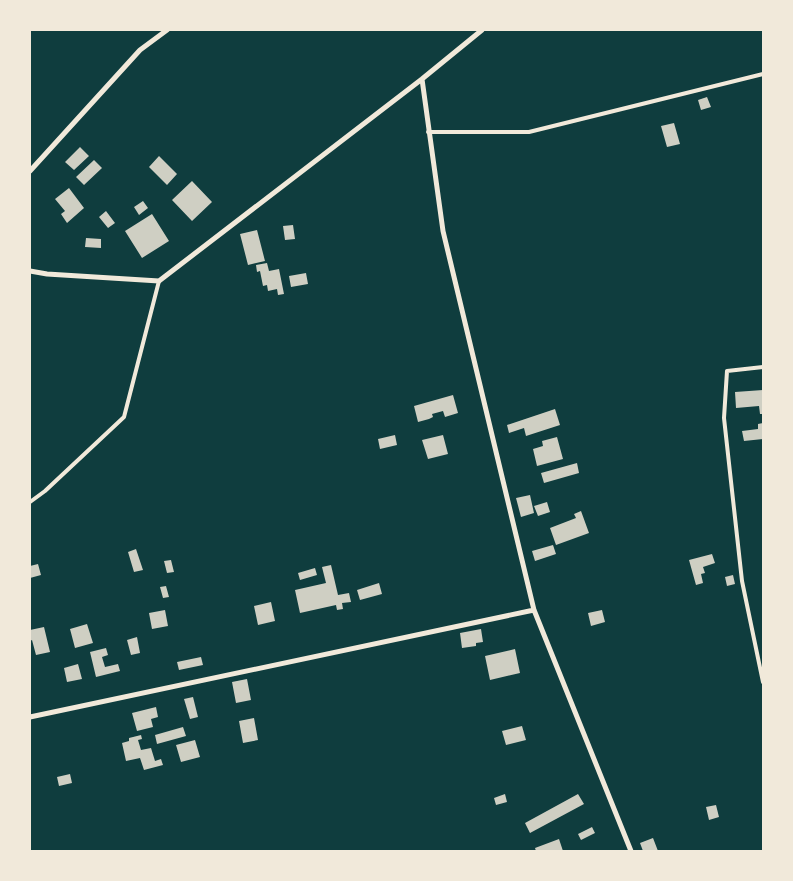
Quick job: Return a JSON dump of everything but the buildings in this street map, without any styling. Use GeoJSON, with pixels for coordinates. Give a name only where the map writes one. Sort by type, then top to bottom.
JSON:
{"type":"FeatureCollection","features":[{"type":"Feature","properties":{"kind":"street"},"geometry":{"type":"LineString","coordinates":[[30,171],[140,50],[166,30]]}},
{"type":"Feature","properties":{"kind":"street"},"geometry":{"type":"LineString","coordinates":[[30,271],[47,274],[159,281],[422,79],[482,30]]}},
{"type":"Feature","properties":{"kind":"street"},"geometry":{"type":"LineString","coordinates":[[422,79],[428,132],[445,240],[534,610],[631,851]]}},
{"type":"Feature","properties":{"kind":"street"},"geometry":{"type":"LineString","coordinates":[[30,717],[534,610]]}},
{"type":"Feature","properties":{"kind":"lane"},"geometry":{"type":"LineString","coordinates":[[428,132],[529,132],[763,74]]}},
{"type":"Feature","properties":{"kind":"lane"},"geometry":{"type":"LineString","coordinates":[[30,502],[45,491],[124,417],[159,281]]}},
{"type":"Feature","properties":{"kind":"lane"},"geometry":{"type":"LineString","coordinates":[[763,367],[727,371],[724,418],[742,581],[763,682]]}}]}
